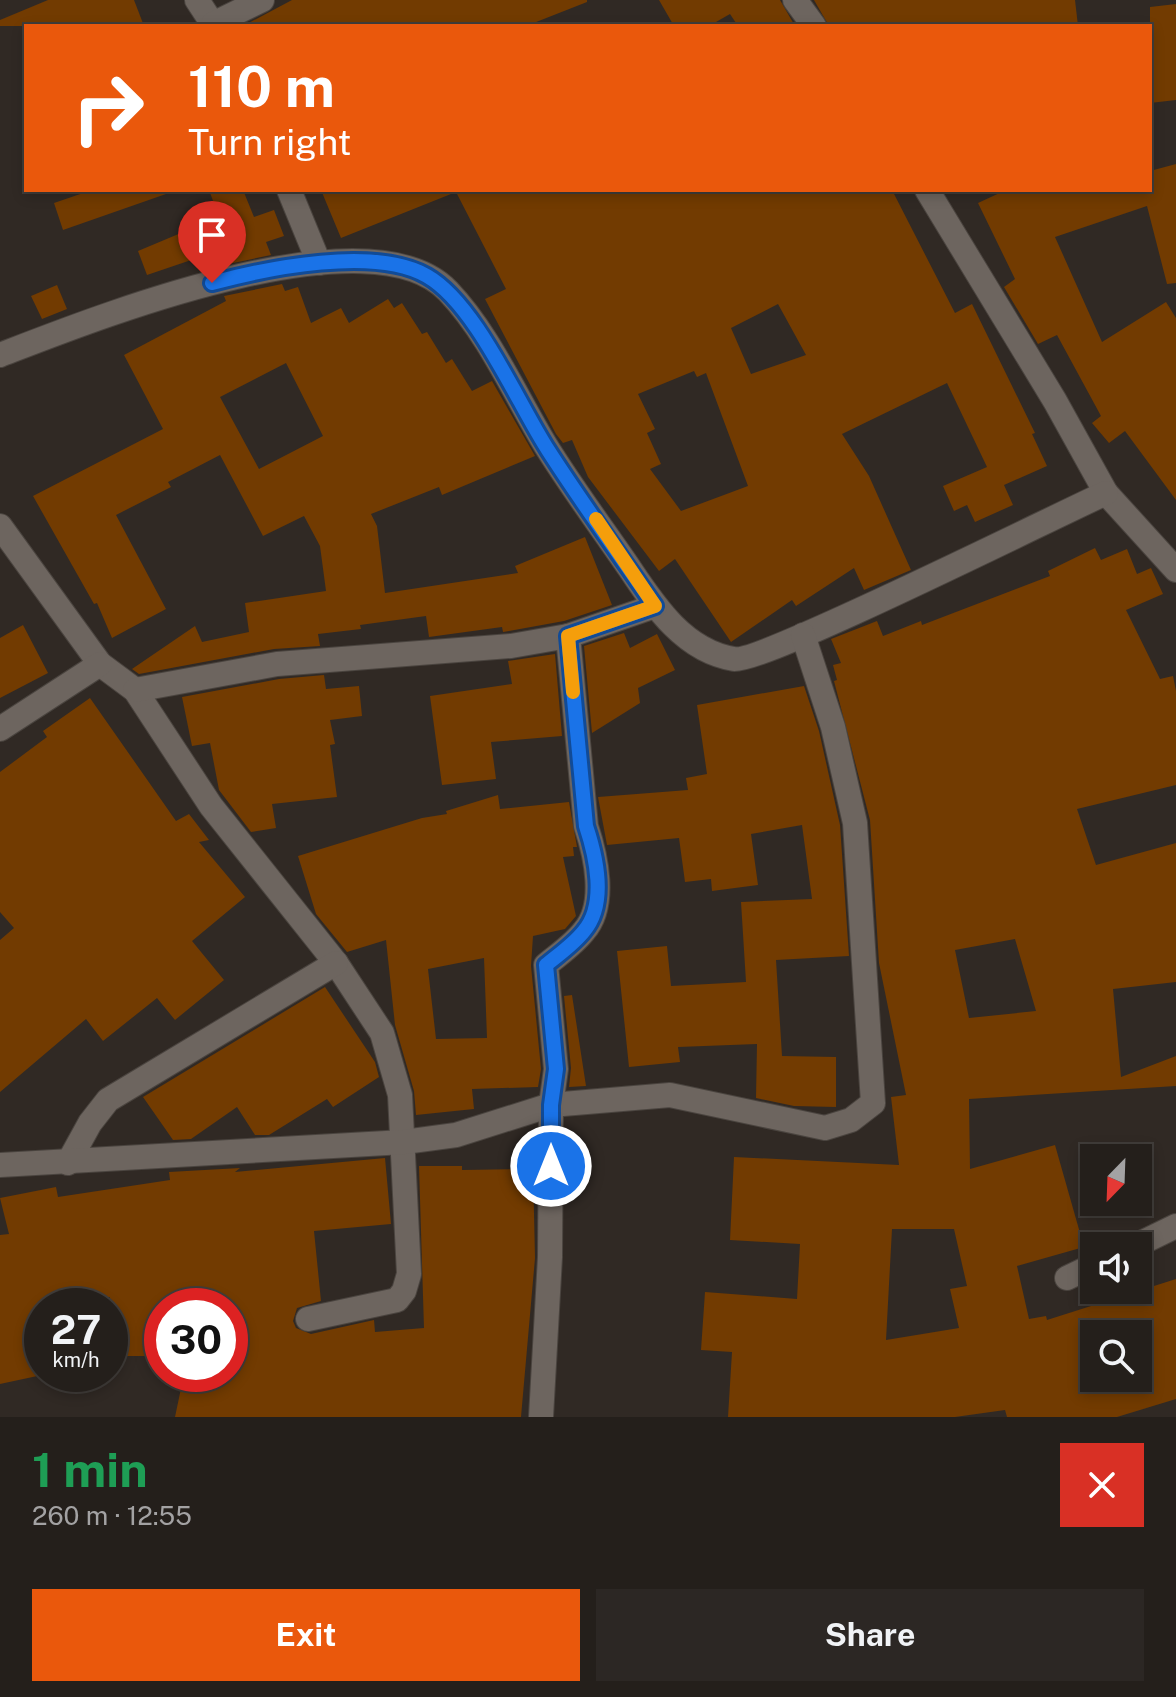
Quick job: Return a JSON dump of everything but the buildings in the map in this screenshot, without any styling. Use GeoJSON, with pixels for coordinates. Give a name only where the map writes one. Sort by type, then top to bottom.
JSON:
{"type":"FeatureCollection","features":[{"type":"Feature","properties":{"kind":"street"},"geometry":{"type":"LineString","coordinates":[[197,0],[213,24]]}},
{"type":"Feature","properties":{"kind":"street"},"geometry":{"type":"LineString","coordinates":[[216,24],[262,0]]}},
{"type":"Feature","properties":{"kind":"street"},"geometry":{"type":"LineString","coordinates":[[795,0],[813,24]]}},
{"type":"Feature","properties":{"kind":"street"},"geometry":{"type":"LineString","coordinates":[[290,192],[319,263]]}},
{"type":"Feature","properties":{"kind":"street"},"geometry":{"type":"LineString","coordinates":[[928,192],[1055,401],[1106,493],[1176,570]]}},
{"type":"Feature","properties":{"kind":"street"},"geometry":{"type":"LineString","coordinates":[[0,355],[120,309],[243,275],[319,263],[368,261],[425,274],[447,290],[479,334],[547,449],[655,606],[696,647],[738,660],[803,635],[1106,493]]}},
{"type":"Feature","properties":{"kind":"street"},"geometry":{"type":"LineString","coordinates":[[0,526],[100,664],[135,690],[211,806],[336,963],[382,1033],[400,1095],[409,1274],[404,1291],[397,1300],[308,1319]]}},
{"type":"Feature","properties":{"kind":"street"},"geometry":{"type":"LineString","coordinates":[[135,690],[277,664],[511,646],[568,636],[655,606]]}},
{"type":"Feature","properties":{"kind":"street"},"geometry":{"type":"LineString","coordinates":[[0,1165],[404,1142],[456,1135],[551,1105],[670,1095],[825,1128],[851,1120],[873,1103],[855,823],[833,727],[803,635]]}},
{"type":"Feature","properties":{"kind":"street"},"geometry":{"type":"LineString","coordinates":[[541,1417],[550,1257],[551,1105],[556,1069],[546,965],[586,930],[597,892],[594,850],[586,826],[568,636]]}},
{"type":"Feature","properties":{"kind":"street"},"geometry":{"type":"LineString","coordinates":[[0,729],[100,664]]}},
{"type":"Feature","properties":{"kind":"street"},"geometry":{"type":"LineString","coordinates":[[68,1163],[90,1123],[108,1100],[154,1069],[336,963]]}},
{"type":"Feature","properties":{"kind":"street"},"geometry":{"type":"LineString","coordinates":[[1152,1238],[1176,1226]]}},
{"type":"Feature","properties":{"kind":"street"},"geometry":{"type":"LineString","coordinates":[[1067,1278],[1080,1272]]}},
{"type":"Feature","properties":{"kind":"slow traffic"},"geometry":{"type":"LineString","coordinates":[[573,692],[568,636],[655,606],[596,519]]}},
{"type":"Feature","properties":{"kind":"route"},"geometry":{"type":"LineString","coordinates":[[212,283],[319,263],[368,261],[425,274],[447,290],[479,334],[547,449],[655,606],[568,636],[586,826],[594,850],[597,892],[586,930],[546,965],[556,1069],[551,1105],[551,1166]]}}]}
